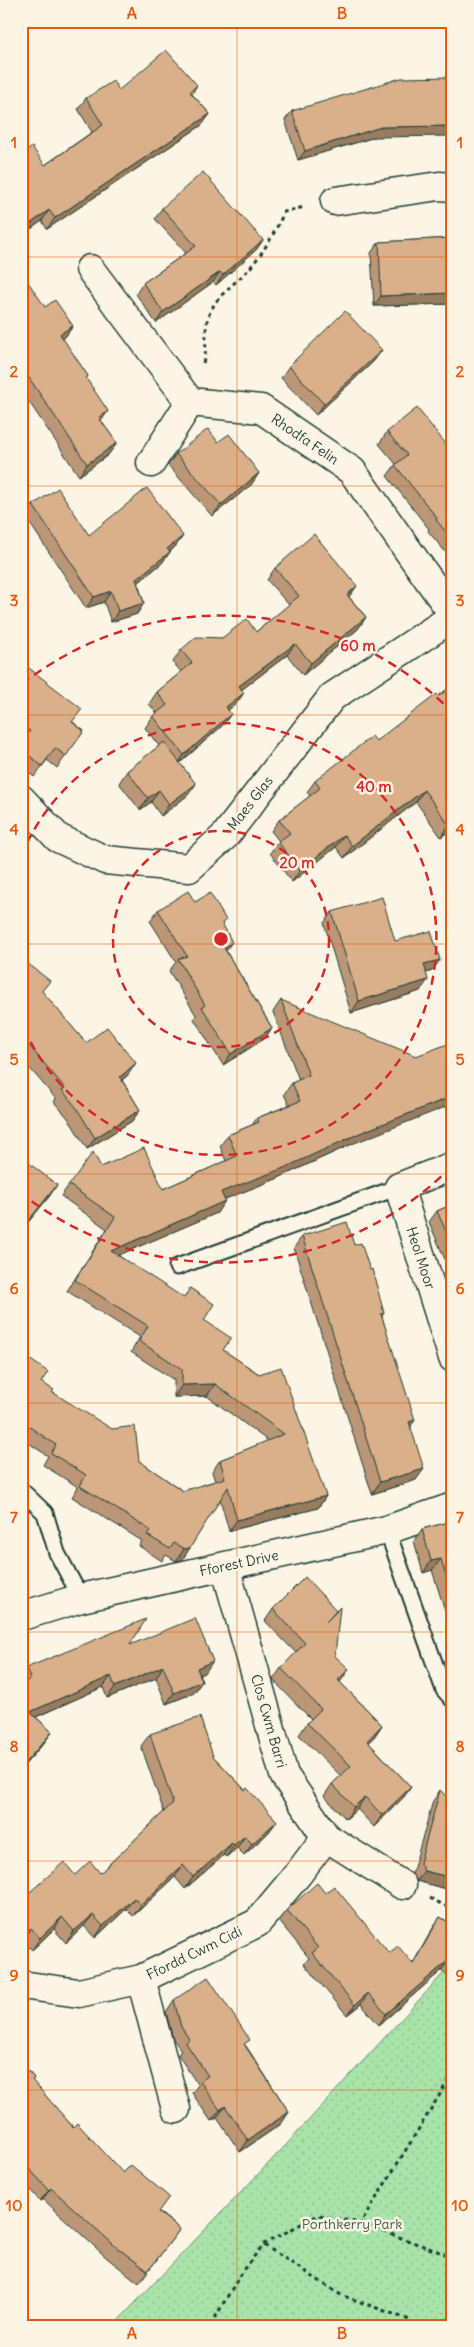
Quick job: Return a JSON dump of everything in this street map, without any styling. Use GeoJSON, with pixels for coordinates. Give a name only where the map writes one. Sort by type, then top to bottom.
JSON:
{"type":"FeatureCollection","features":[{"type":"Feature","properties":{"kind":"street"},"geometry":{"type":"LineString","coordinates":[[335,201],[439,186],[453,187]]}},
{"type":"Feature","properties":{"kind":"street"},"geometry":{"type":"LineString","coordinates":[[90,269],[190,402],[151,463]]}},
{"type":"Feature","properties":{"kind":"street","name":"Rhodfa Felin"},"geometry":{"type":"LineString","coordinates":[[190,402],[261,409],[352,471],[453,615]]}},
{"type":"Feature","properties":{"kind":"street","name":"Maes Glas"},"geometry":{"type":"LineString","coordinates":[[21,799],[58,838],[105,860],[189,868],[225,836],[332,697],[453,615]]}},
{"type":"Feature","properties":{"kind":"street"},"geometry":{"type":"LineString","coordinates":[[399,1187],[453,1166]]}},
{"type":"Feature","properties":{"kind":"street","name":"Heol Moor"},"geometry":{"type":"LineString","coordinates":[[399,1187],[453,1358]]}},
{"type":"Feature","properties":{"kind":"street","name":"Fforest Drive"},"geometry":{"type":"LineString","coordinates":[[25,1615],[82,1598],[387,1530],[453,1508]]}},
{"type":"Feature","properties":{"kind":"street","name":"Clos Cwm Barri"},"geometry":{"type":"LineString","coordinates":[[225,1566],[284,1775],[326,1836],[402,1885]]}},
{"type":"Feature","properties":{"kind":"street","name":"Ffordd Cwm Cidi"},"geometry":{"type":"LineString","coordinates":[[21,1985],[79,1993],[141,1979],[257,1923],[298,1874],[326,1836]]}},
{"type":"Feature","properties":{"kind":"street"},"geometry":{"type":"LineString","coordinates":[[141,1979],[176,2109]]}},
{"type":"Feature","properties":{"kind":"lane"},"geometry":{"type":"LineString","coordinates":[[177,1267],[399,1187]]}},
{"type":"Feature","properties":{"kind":"lane"},"geometry":{"type":"LineString","coordinates":[[21,1490],[45,1513],[57,1552],[82,1598]]}},
{"type":"Feature","properties":{"kind":"lane"},"geometry":{"type":"LineString","coordinates":[[387,1530],[444,1690],[453,1700]]}},
{"type":"Feature","properties":{"kind":"path"},"geometry":{"type":"LineString","coordinates":[[190,402],[205,358],[204,336],[211,310],[274,235],[284,212],[335,201]]}},
{"type":"Feature","properties":{"kind":"path"},"geometry":{"type":"LineString","coordinates":[[361,2223],[453,2073]]}},
{"type":"Feature","properties":{"kind":"path"},"geometry":{"type":"LineString","coordinates":[[214,2326],[216,2316],[243,2270],[264,2244],[318,2215],[361,2223],[453,2257]]}},
{"type":"Feature","properties":{"kind":"path"},"geometry":{"type":"LineString","coordinates":[[264,2244],[342,2295],[407,2319],[415,2326]]}},
{"type":"Feature","properties":{"kind":"green space","name":"Porthkerry Park"},"geometry":{"type":"Polygon","coordinates":[[[453,1963],[453,2326],[113,2326],[286,2145],[453,1963]]]}},
{"type":"Feature","properties":{"kind":"building"},"geometry":{"type":"Polygon","coordinates":[[[166,50],[197,85],[190,92],[210,114],[55,218],[49,210],[30,224],[21,212],[21,155],[32,147],[45,165],[103,125],[86,98],[113,81],[119,90],[166,50]]]}},
{"type":"Feature","properties":{"kind":"building"},"geometry":{"type":"Polygon","coordinates":[[[453,77],[453,126],[381,127],[305,151],[292,111],[401,78],[453,77]]]}},
{"type":"Feature","properties":{"kind":"building"},"geometry":{"type":"Polygon","coordinates":[[[203,172],[263,240],[223,275],[220,272],[163,312],[143,283],[196,246],[162,208],[203,172]]]}},
{"type":"Feature","properties":{"kind":"building"},"geometry":{"type":"Polygon","coordinates":[[[453,238],[453,293],[381,296],[379,242],[453,238]]]}},
{"type":"Feature","properties":{"kind":"building"},"geometry":{"type":"Polygon","coordinates":[[[28,282],[45,307],[55,300],[73,326],[60,334],[88,376],[86,378],[108,411],[99,418],[117,443],[87,464],[21,366],[21,287],[28,282]]]}},
{"type":"Feature","properties":{"kind":"building"},"geometry":{"type":"Polygon","coordinates":[[[345,311],[382,350],[324,404],[289,366],[345,311]]]}},
{"type":"Feature","properties":{"kind":"building"},"geometry":{"type":"Polygon","coordinates":[[[417,408],[453,453],[453,540],[395,465],[407,455],[387,432],[417,408]]]}},
{"type":"Feature","properties":{"kind":"building"},"geometry":{"type":"Polygon","coordinates":[[[208,429],[218,442],[229,434],[259,473],[221,505],[176,454],[208,429]]]}},
{"type":"Feature","properties":{"kind":"building"},"geometry":{"type":"Polygon","coordinates":[[[58,488],[89,535],[147,488],[183,536],[167,549],[170,552],[136,579],[144,603],[118,611],[111,591],[94,597],[33,505],[58,488]]]}},
{"type":"Feature","properties":{"kind":"building"},"geometry":{"type":"Polygon","coordinates":[[[314,534],[357,586],[347,595],[366,617],[311,663],[295,644],[239,686],[244,693],[226,707],[231,714],[184,755],[153,716],[167,705],[157,692],[192,663],[181,650],[196,637],[222,638],[247,619],[256,632],[299,596],[275,568],[314,534]]]}},
{"type":"Feature","properties":{"kind":"building"},"geometry":{"type":"Polygon","coordinates":[[[21,662],[82,709],[72,722],[84,731],[66,756],[55,748],[42,766],[21,749],[21,742],[30,731],[21,725],[21,662]]]}},
{"type":"Feature","properties":{"kind":"building"},"geometry":{"type":"Polygon","coordinates":[[[453,685],[453,822],[449,825],[424,790],[352,846],[344,835],[300,870],[278,842],[290,833],[279,820],[320,788],[315,781],[372,736],[376,741],[437,694],[439,696],[453,685]]]}},
{"type":"Feature","properties":{"kind":"building"},"geometry":{"type":"Polygon","coordinates":[[[164,742],[196,784],[169,804],[159,790],[148,798],[127,771],[164,742]]]}},
{"type":"Feature","properties":{"kind":"building"},"geometry":{"type":"Polygon","coordinates":[[[188,891],[195,902],[210,893],[226,920],[222,923],[232,942],[224,948],[272,1028],[231,1054],[202,1007],[205,1005],[178,959],[187,956],[158,910],[188,891]]]}},
{"type":"Feature","properties":{"kind":"building"},"geometry":{"type":"Polygon","coordinates":[[[382,897],[395,941],[431,931],[440,960],[424,964],[428,980],[359,1001],[332,912],[382,897]]]}},
{"type":"Feature","properties":{"kind":"building"},"geometry":{"type":"Polygon","coordinates":[[[21,958],[50,981],[42,991],[86,1043],[107,1027],[136,1063],[120,1077],[140,1110],[95,1138],[76,1107],[62,1090],[65,1088],[21,1036],[21,1028],[25,1025],[21,1022],[21,958]]]}},
{"type":"Feature","properties":{"kind":"building"},"geometry":{"type":"Polygon","coordinates":[[[281,1000],[416,1056],[453,1042],[453,1096],[360,1133],[284,1168],[221,1192],[225,1201],[111,1251],[184,1298],[190,1288],[214,1304],[204,1320],[231,1338],[223,1350],[259,1374],[281,1367],[326,1496],[237,1520],[228,1487],[190,1548],[184,1549],[174,1543],[170,1549],[147,1535],[150,1530],[80,1486],[86,1475],[51,1453],[56,1445],[21,1421],[21,1355],[48,1372],[41,1382],[54,1390],[52,1392],[112,1429],[135,1426],[139,1461],[183,1491],[225,1478],[220,1460],[284,1434],[215,1384],[182,1385],[182,1369],[139,1341],[148,1326],[75,1280],[115,1217],[69,1185],[93,1152],[101,1167],[144,1148],[163,1189],[237,1156],[228,1135],[259,1122],[257,1118],[300,1101],[292,1083],[309,1075],[281,1000]]]}},
{"type":"Feature","properties":{"kind":"building"},"geometry":{"type":"Polygon","coordinates":[[[21,1157],[57,1185],[21,1230],[21,1157]]]}},
{"type":"Feature","properties":{"kind":"building"},"geometry":{"type":"Polygon","coordinates":[[[453,1204],[453,1247],[437,1211],[453,1204]]]}},
{"type":"Feature","properties":{"kind":"building"},"geometry":{"type":"Polygon","coordinates":[[[347,1222],[354,1245],[361,1243],[370,1270],[372,1269],[384,1313],[381,1314],[415,1420],[409,1422],[424,1469],[380,1482],[302,1236],[347,1222]]]}},
{"type":"Feature","properties":{"kind":"building"},"geometry":{"type":"Polygon","coordinates":[[[21,1512],[27,1518],[21,1524],[21,1512]]]}},
{"type":"Feature","properties":{"kind":"building"},"geometry":{"type":"Polygon","coordinates":[[[453,1521],[453,1598],[441,1559],[431,1561],[422,1529],[453,1521]]]}},
{"type":"Feature","properties":{"kind":"building"},"geometry":{"type":"Polygon","coordinates":[[[305,1577],[337,1611],[340,1607],[335,1656],[349,1669],[338,1680],[382,1725],[367,1741],[411,1787],[382,1815],[365,1797],[354,1807],[332,1784],[351,1766],[307,1723],[321,1709],[281,1668],[305,1643],[273,1609],[305,1577]]]}},
{"type":"Feature","properties":{"kind":"building"},"geometry":{"type":"Polygon","coordinates":[[[195,1618],[213,1661],[197,1668],[202,1681],[174,1693],[163,1666],[115,1687],[111,1676],[30,1712],[52,1732],[24,1764],[21,1761],[21,1688],[30,1678],[26,1668],[146,1619],[130,1645],[195,1618]]]}},
{"type":"Feature","properties":{"kind":"building"},"geometry":{"type":"Polygon","coordinates":[[[200,1717],[213,1756],[245,1790],[247,1788],[277,1821],[252,1844],[245,1836],[234,1845],[232,1843],[193,1877],[183,1865],[141,1905],[134,1898],[103,1926],[93,1915],[74,1931],[62,1917],[40,1938],[31,1928],[21,1937],[21,1889],[24,1887],[30,1892],[64,1862],[75,1875],[90,1861],[100,1873],[173,1803],[150,1734],[200,1717]]]}},
{"type":"Feature","properties":{"kind":"building"},"geometry":{"type":"Polygon","coordinates":[[[440,1790],[450,1800],[453,1798],[453,1878],[424,1871],[420,1863],[440,1790]]]}},
{"type":"Feature","properties":{"kind":"building"},"geometry":{"type":"Polygon","coordinates":[[[317,1883],[325,1893],[334,1886],[389,1953],[398,1946],[413,1964],[440,1917],[453,1925],[453,1962],[449,1960],[386,2014],[368,1993],[355,2005],[312,1953],[318,1948],[287,1910],[317,1883]]]}},
{"type":"Feature","properties":{"kind":"building"},"geometry":{"type":"Polygon","coordinates":[[[208,1977],[250,2040],[244,2044],[289,2112],[248,2140],[225,2106],[220,2110],[200,2081],[208,2076],[186,2043],[189,2039],[181,2027],[174,2000],[208,1977]]]}},
{"type":"Feature","properties":{"kind":"building"},"geometry":{"type":"Polygon","coordinates":[[[21,2063],[34,2078],[32,2080],[73,2127],[77,2123],[123,2173],[131,2165],[169,2197],[158,2212],[180,2229],[148,2271],[115,2246],[51,2188],[49,2190],[21,2160],[21,2063]]]}}]}
